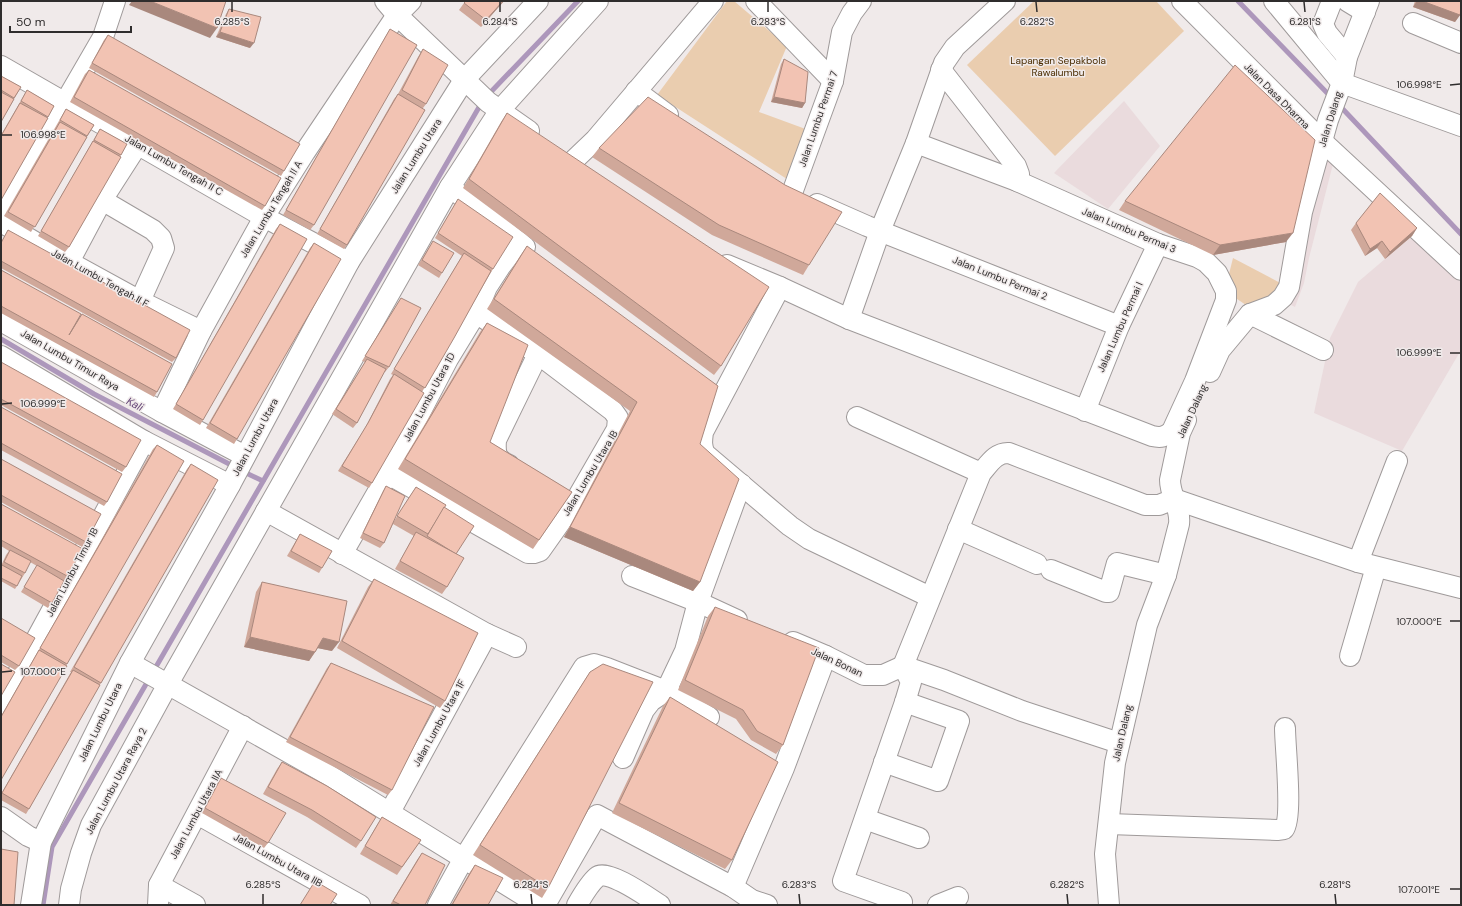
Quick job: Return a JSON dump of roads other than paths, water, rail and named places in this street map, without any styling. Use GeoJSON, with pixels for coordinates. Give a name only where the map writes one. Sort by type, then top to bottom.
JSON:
{"type":"FeatureCollection","features":[{"type":"Feature","properties":{"kind":"street"},"geometry":{"type":"LineString","coordinates":[[1,213],[66,102],[110,41],[115,1]]}},
{"type":"Feature","properties":{"kind":"street","name":"Jalan Lumbu Tengah II A"},"geometry":{"type":"LineString","coordinates":[[162,412],[201,331],[264,217],[299,148],[391,8],[411,1]]}},
{"type":"Feature","properties":{"kind":"street","name":"Jalan Lumbu Utara"},"geometry":{"type":"LineString","coordinates":[[148,673],[238,469],[349,262],[468,83],[538,1]]}},
{"type":"Feature","properties":{"kind":"street","name":"Jalan Lumbu Utara"},"geometry":{"type":"LineString","coordinates":[[31,905],[41,842],[148,673],[266,511],[450,187],[494,106],[598,1]]}},
{"type":"Feature","properties":{"kind":"street"},"geometry":{"type":"LineString","coordinates":[[573,162],[596,140],[713,1]]}},
{"type":"Feature","properties":{"kind":"street"},"geometry":{"type":"LineString","coordinates":[[756,1],[833,80]]}},
{"type":"Feature","properties":{"kind":"street","name":"Jalan Lumbu Permai 7"},"geometry":{"type":"LineString","coordinates":[[785,190],[833,80],[842,32],[852,13],[861,1]]}},
{"type":"Feature","properties":{"kind":"street"},"geometry":{"type":"LineString","coordinates":[[849,319],[880,231],[916,143],[944,63],[956,47],[1005,1]]}},
{"type":"Feature","properties":{"kind":"street","name":"Jalan Dasa Dharma"},"geometry":{"type":"LineString","coordinates":[[1182,1],[1252,82],[1323,142],[1461,270]]}},
{"type":"Feature","properties":{"kind":"street"},"geometry":{"type":"LineString","coordinates":[[1274,1],[1340,89],[1461,126]]}},
{"type":"Feature","properties":{"kind":"street"},"geometry":{"type":"LineString","coordinates":[[1332,1],[1324,24],[1327,33],[1347,57]]}},
{"type":"Feature","properties":{"kind":"street"},"geometry":{"type":"LineString","coordinates":[[1347,1],[1367,6]]}},
{"type":"Feature","properties":{"kind":"street","name":"Jalan Dalang"},"geometry":{"type":"LineString","coordinates":[[1109,905],[1105,854],[1113,781],[1119,743],[1147,625],[1166,575],[1180,516],[1170,487],[1170,480],[1180,433],[1220,350],[1250,314],[1274,305],[1283,297],[1289,287],[1292,217],[1323,142],[1328,120],[1340,89],[1347,57],[1367,6]]}},
{"type":"Feature","properties":{"kind":"street"},"geometry":{"type":"LineString","coordinates":[[391,8],[468,83],[494,106],[589,173]]}},
{"type":"Feature","properties":{"kind":"street"},"geometry":{"type":"LineString","coordinates":[[1413,23],[1461,43]]}},
{"type":"Feature","properties":{"kind":"street","name":"Jalan Lumbu Tengah II C"},"geometry":{"type":"LineString","coordinates":[[1,66],[264,217],[349,262]]}},
{"type":"Feature","properties":{"kind":"street"},"geometry":{"type":"LineString","coordinates":[[941,70],[1016,166],[1019,174],[1017,181]]}},
{"type":"Feature","properties":{"kind":"street"},"geometry":{"type":"LineString","coordinates":[[636,91],[685,128]]}},
{"type":"Feature","properties":{"kind":"street","name":"Jalan Lumbu Permai 3"},"geometry":{"type":"LineString","coordinates":[[916,143],[1017,181],[1158,244],[1197,257],[1206,262],[1217,273],[1226,291],[1226,300],[1195,381],[1172,430],[1167,436],[1160,438],[1152,436],[1085,411]]}},
{"type":"Feature","properties":{"kind":"street"},"geometry":{"type":"LineString","coordinates":[[69,262],[102,200],[138,144]]}},
{"type":"Feature","properties":{"kind":"street"},"geometry":{"type":"LineString","coordinates":[[450,187],[541,258]]}},
{"type":"Feature","properties":{"kind":"street","name":"Jalan Lumbu Permai 2"},"geometry":{"type":"LineString","coordinates":[[785,190],[880,231],[1119,326]]}},
{"type":"Feature","properties":{"kind":"street"},"geometry":{"type":"LineString","coordinates":[[102,200],[153,230],[161,238],[164,248],[140,301]]}},
{"type":"Feature","properties":{"kind":"street","name":"Jalan Lumbu Tengah II F"},"geometry":{"type":"LineString","coordinates":[[1,222],[140,301],[201,331]]}},
{"type":"Feature","properties":{"kind":"street","name":"Jalan Lumbu Utara 1D"},"geometry":{"type":"LineString","coordinates":[[342,554],[388,474],[448,359],[476,313],[487,287],[519,242]]}},
{"type":"Feature","properties":{"kind":"street","name":"Jalan Lumbu Permai I"},"geometry":{"type":"LineString","coordinates":[[1085,411],[1119,326],[1158,244]]}},
{"type":"Feature","properties":{"kind":"street"},"geometry":{"type":"LineString","coordinates":[[713,258],[849,319],[1085,411]]}},
{"type":"Feature","properties":{"kind":"street"},"geometry":{"type":"LineString","coordinates":[[780,287],[716,390],[703,432],[701,443],[702,449],[705,454],[790,526],[809,539],[930,597]]}},
{"type":"Feature","properties":{"kind":"street","name":"Jalan Lumbu Utara IB"},"geometry":{"type":"LineString","coordinates":[[388,474],[528,553],[534,553],[540,550],[576,500],[617,429],[618,418],[613,411],[538,354],[476,313]]}},
{"type":"Feature","properties":{"kind":"street"},"geometry":{"type":"LineString","coordinates":[[1250,314],[1323,350]]}},
{"type":"Feature","properties":{"kind":"street","name":"Jalan Lumbu Timur Raya"},"geometry":{"type":"LineString","coordinates":[[1,321],[162,412],[238,469]]}},
{"type":"Feature","properties":{"kind":"street"},"geometry":{"type":"LineString","coordinates":[[525,472],[500,461],[495,450],[496,440],[538,354]]}},
{"type":"Feature","properties":{"kind":"street"},"geometry":{"type":"LineString","coordinates":[[1,356],[144,441],[238,469]]}},
{"type":"Feature","properties":{"kind":"street"},"geometry":{"type":"LineString","coordinates":[[857,417],[981,473]]}},
{"type":"Feature","properties":{"kind":"street","name":"Jalan Lumbu Timur 1B"},"geometry":{"type":"LineString","coordinates":[[1,704],[95,513],[144,441]]}},
{"type":"Feature","properties":{"kind":"street"},"geometry":{"type":"LineString","coordinates":[[902,902],[843,881],[911,682],[903,666],[981,473],[996,456],[1003,452],[1145,506],[1159,505],[1174,499],[1367,565],[1461,588]]}},
{"type":"Feature","properties":{"kind":"street"},"geometry":{"type":"LineString","coordinates":[[1350,656],[1367,565],[1398,461]]}},
{"type":"Feature","properties":{"kind":"street"},"geometry":{"type":"LineString","coordinates":[[623,758],[644,710],[651,701],[666,691],[685,651],[698,602],[741,484]]}},
{"type":"Feature","properties":{"kind":"street"},"geometry":{"type":"LineString","coordinates":[[558,491],[576,500]]}},
{"type":"Feature","properties":{"kind":"street"},"geometry":{"type":"LineString","coordinates":[[266,511],[487,634],[516,647]]}},
{"type":"Feature","properties":{"kind":"street"},"geometry":{"type":"LineString","coordinates":[[958,529],[1044,567],[1106,592],[1108,592],[1117,563],[1166,575]]}},
{"type":"Feature","properties":{"kind":"street"},"geometry":{"type":"LineString","coordinates":[[632,576],[756,627]]}},
{"type":"Feature","properties":{"kind":"street","name":"Jalan Lumbu Utara 1F"},"geometry":{"type":"LineString","coordinates":[[390,812],[487,634]]}},
{"type":"Feature","properties":{"kind":"street","name":"Jalan Bonan"},"geometry":{"type":"LineString","coordinates":[[776,635],[826,656],[864,675],[883,674],[903,666]]}},
{"type":"Feature","properties":{"kind":"street"},"geometry":{"type":"LineString","coordinates":[[733,887],[784,768],[826,656]]}},
{"type":"Feature","properties":{"kind":"street"},"geometry":{"type":"LineString","coordinates":[[438,905],[464,858],[584,667],[594,664],[666,691],[709,717]]}},
{"type":"Feature","properties":{"kind":"street"},"geometry":{"type":"LineString","coordinates":[[903,666],[944,680],[1022,712],[1119,743]]}},
{"type":"Feature","properties":{"kind":"street"},"geometry":{"type":"LineString","coordinates":[[148,673],[327,774],[539,905]]}},
{"type":"Feature","properties":{"kind":"street","name":"Jalan Lumbu Utara Raya 2"},"geometry":{"type":"LineString","coordinates":[[69,905],[70,889],[80,853],[148,673]]}},
{"type":"Feature","properties":{"kind":"street"},"geometry":{"type":"LineString","coordinates":[[884,762],[938,782],[957,728],[959,721],[905,702]]}},
{"type":"Feature","properties":{"kind":"street","name":"Jalan Lumbu Utara IIA"},"geometry":{"type":"LineString","coordinates":[[158,905],[159,885],[242,726]]}},
{"type":"Feature","properties":{"kind":"street"},"geometry":{"type":"LineString","coordinates":[[1109,824],[1270,830],[1284,829],[1286,826],[1289,808],[1285,728]]}},
{"type":"Feature","properties":{"kind":"street","name":"Jalan Lumbu Utara IIB"},"geometry":{"type":"LineString","coordinates":[[196,814],[349,903]]}},
{"type":"Feature","properties":{"kind":"street"},"geometry":{"type":"LineString","coordinates":[[545,905],[596,815],[733,887],[752,900],[767,905]]}},
{"type":"Feature","properties":{"kind":"street"},"geometry":{"type":"LineString","coordinates":[[1,817],[28,836],[41,842]]}},
{"type":"Feature","properties":{"kind":"street"},"geometry":{"type":"LineString","coordinates":[[865,819],[919,838]]}},
{"type":"Feature","properties":{"kind":"street"},"geometry":{"type":"LineString","coordinates":[[577,905],[597,876],[604,874],[618,880],[660,905]]}},
{"type":"Feature","properties":{"kind":"street"},"geometry":{"type":"LineString","coordinates":[[159,885],[195,905]]}},
{"type":"Feature","properties":{"kind":"street"},"geometry":{"type":"LineString","coordinates":[[938,905],[958,897]]}},
{"type":"Feature","properties":{"kind":"waterway"},"geometry":{"type":"LineString","coordinates":[[487,96],[578,1]]}},
{"type":"Feature","properties":{"kind":"waterway"},"geometry":{"type":"LineString","coordinates":[[1238,1],[1332,98]]}},
{"type":"Feature","properties":{"kind":"waterway"},"geometry":{"type":"LineString","coordinates":[[153,672],[482,102]]}},
{"type":"Feature","properties":{"kind":"waterway"},"geometry":{"type":"LineString","coordinates":[[1339,105],[1461,234]]}},
{"type":"Feature","properties":{"kind":"waterway","name":"Kali"},"geometry":{"type":"LineString","coordinates":[[1,339],[94,394],[235,467]]}},
{"type":"Feature","properties":{"kind":"waterway","name":"Kali"},"geometry":{"type":"LineString","coordinates":[[242,471],[263,481]]}},
{"type":"Feature","properties":{"kind":"waterway"},"geometry":{"type":"LineString","coordinates":[[43,905],[52,847],[149,679]]}},
{"type":"Feature","properties":{"kind":"park label","name":"Lapangan Sepakbola Rawalumbu"},"geometry":{"type":"Point","coordinates":[1058,66]}}]}
